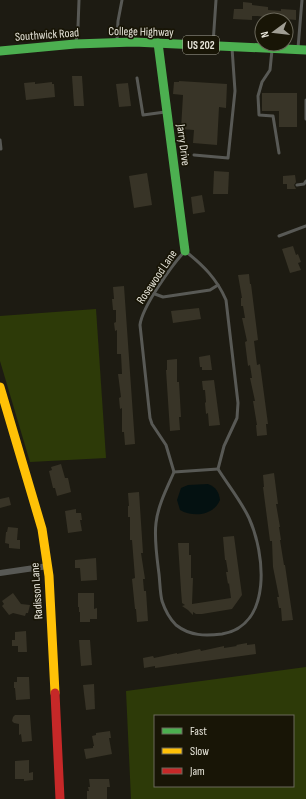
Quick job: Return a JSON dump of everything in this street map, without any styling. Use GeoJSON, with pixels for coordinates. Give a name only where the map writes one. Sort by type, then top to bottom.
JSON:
{"type":"FeatureCollection","features":[{"type":"Feature","properties":{"kind":"main road","name":"Southwick Road"},"geometry":{"type":"LineString","coordinates":[[0,51],[96,43]]}},
{"type":"Feature","properties":{"kind":"main road","name":"College Highway"},"geometry":{"type":"LineString","coordinates":[[96,43],[158,43],[254,48]]}},
{"type":"Feature","properties":{"kind":"main road","name":"Jarry Drive"},"geometry":{"type":"LineString","coordinates":[[158,43],[184,251]]}},
{"type":"Feature","properties":{"kind":"main road","name":"Radisson Lane"},"geometry":{"type":"LineString","coordinates":[[0,388],[42,529],[48,566],[60,799]]}},
{"type":"Feature","properties":{"kind":"street"},"geometry":{"type":"LineString","coordinates":[[0,573],[48,566]]}},
{"type":"Feature","properties":{"kind":"lane"},"geometry":{"type":"LineString","coordinates":[[75,44],[78,27],[79,0]]}},
{"type":"Feature","properties":{"kind":"lane"},"geometry":{"type":"LineString","coordinates":[[116,43],[122,0]]}},
{"type":"Feature","properties":{"kind":"lane"},"geometry":{"type":"LineString","coordinates":[[213,45],[216,0]]}},
{"type":"Feature","properties":{"kind":"lane"},"geometry":{"type":"LineString","coordinates":[[302,0],[302,50]]}},
{"type":"Feature","properties":{"kind":"lane"},"geometry":{"type":"LineString","coordinates":[[194,156],[228,158],[235,91],[231,46]]}},
{"type":"Feature","properties":{"kind":"lane"},"geometry":{"type":"LineString","coordinates":[[272,52],[270,70],[262,82],[258,96],[260,115],[273,116],[279,153]]}},
{"type":"Feature","properties":{"kind":"lane"},"geometry":{"type":"LineString","coordinates":[[137,78],[143,115],[167,112]]}},
{"type":"Feature","properties":{"kind":"lane"},"geometry":{"type":"LineString","coordinates":[[306,100],[306,119]]}},
{"type":"Feature","properties":{"kind":"lane"},"geometry":{"type":"LineString","coordinates":[[0,140],[1,149]]}},
{"type":"Feature","properties":{"kind":"lane"},"geometry":{"type":"LineString","coordinates":[[297,185],[304,184],[306,181]]}},
{"type":"Feature","properties":{"kind":"lane"},"geometry":{"type":"LineString","coordinates":[[279,236],[306,226]]}},
{"type":"Feature","properties":{"kind":"lane","name":"Rosewood Lane"},"geometry":{"type":"LineString","coordinates":[[174,472],[164,442],[152,424],[148,410],[140,319],[166,274],[184,251],[206,268],[226,300],[238,403],[238,418],[224,446],[218,469]]}},
{"type":"Feature","properties":{"kind":"lane"},"geometry":{"type":"LineString","coordinates":[[155,294],[163,297],[210,290],[218,285]]}},
{"type":"Feature","properties":{"kind":"lane"},"geometry":{"type":"LineString","coordinates":[[218,469],[245,510],[252,526],[257,543],[260,563],[261,586],[256,606],[250,618],[232,631],[207,636],[192,634],[176,624],[168,613],[161,595],[156,524],[163,498],[174,472],[218,469]]}},
{"type":"Feature","properties":{"kind":"green space"},"geometry":{"type":"Polygon","coordinates":[[[96,309],[106,458],[30,462],[0,361],[0,316],[96,309]]]}},
{"type":"Feature","properties":{"kind":"green space"},"geometry":{"type":"Polygon","coordinates":[[[306,667],[306,799],[131,799],[126,691],[306,667]]]}},
{"type":"Feature","properties":{"kind":"shaded area"},"geometry":{"type":"Polygon","coordinates":[[[208,484],[215,488],[220,497],[220,500],[213,509],[203,514],[191,514],[180,510],[177,500],[181,488],[188,485],[208,484]]]}},
{"type":"Feature","properties":{"kind":"building"},"geometry":{"type":"Polygon","coordinates":[[[243,2],[268,7],[268,10],[296,10],[296,20],[294,20],[294,12],[254,12],[252,20],[233,19],[234,9],[243,9],[243,2]]]}},
{"type":"Feature","properties":{"kind":"building"},"geometry":{"type":"Polygon","coordinates":[[[72,76],[82,76],[84,106],[74,106],[72,76]]]}},
{"type":"Feature","properties":{"kind":"building"},"geometry":{"type":"Polygon","coordinates":[[[35,82],[35,84],[52,82],[52,84],[54,84],[55,97],[26,100],[24,83],[35,82]]]}},
{"type":"Feature","properties":{"kind":"building"},"geometry":{"type":"Polygon","coordinates":[[[174,82],[227,84],[226,108],[219,107],[217,145],[193,143],[194,130],[181,129],[183,95],[173,94],[174,82]]]}},
{"type":"Feature","properties":{"kind":"building"},"geometry":{"type":"Polygon","coordinates":[[[128,83],[131,106],[119,107],[116,84],[128,83]]]}},
{"type":"Feature","properties":{"kind":"building"},"geometry":{"type":"Polygon","coordinates":[[[262,93],[297,93],[297,127],[279,127],[279,111],[262,111],[262,93]]]}},
{"type":"Feature","properties":{"kind":"building"},"geometry":{"type":"Polygon","coordinates":[[[214,171],[229,172],[228,194],[213,194],[214,171]]]}},
{"type":"Feature","properties":{"kind":"building"},"geometry":{"type":"Polygon","coordinates":[[[147,173],[152,205],[134,208],[129,176],[147,173]]]}},
{"type":"Feature","properties":{"kind":"building"},"geometry":{"type":"Polygon","coordinates":[[[295,175],[296,182],[294,185],[296,189],[287,189],[287,184],[283,184],[283,176],[295,175]]]}},
{"type":"Feature","properties":{"kind":"building"},"geometry":{"type":"Polygon","coordinates":[[[202,195],[205,212],[193,214],[191,197],[202,195]]]}},
{"type":"Feature","properties":{"kind":"building"},"geometry":{"type":"Polygon","coordinates":[[[293,246],[296,255],[298,254],[301,262],[298,263],[301,270],[290,273],[282,249],[293,246]]]}},
{"type":"Feature","properties":{"kind":"building"},"geometry":{"type":"Polygon","coordinates":[[[249,274],[258,340],[254,341],[257,365],[260,364],[268,424],[266,424],[267,435],[257,436],[257,425],[253,401],[255,401],[250,378],[252,378],[250,365],[248,366],[245,342],[247,341],[242,318],[245,318],[243,306],[241,306],[242,298],[238,275],[249,274]]]}},
{"type":"Feature","properties":{"kind":"building"},"geometry":{"type":"Polygon","coordinates":[[[124,286],[135,444],[125,445],[124,432],[122,432],[122,408],[120,409],[119,398],[121,397],[118,374],[122,374],[121,354],[117,354],[117,330],[115,331],[114,323],[116,322],[116,310],[113,310],[112,299],[114,299],[113,287],[124,286]]]}},
{"type":"Feature","properties":{"kind":"building"},"geometry":{"type":"Polygon","coordinates":[[[199,308],[201,319],[173,323],[171,311],[199,308]]]}},
{"type":"Feature","properties":{"kind":"building"},"geometry":{"type":"Polygon","coordinates":[[[210,355],[212,370],[202,370],[202,367],[200,367],[199,357],[210,355]]]}},
{"type":"Feature","properties":{"kind":"building"},"geometry":{"type":"Polygon","coordinates":[[[177,359],[177,382],[179,382],[181,417],[179,417],[180,430],[170,431],[166,370],[167,360],[177,359]]]}},
{"type":"Feature","properties":{"kind":"building"},"geometry":{"type":"Polygon","coordinates":[[[214,380],[220,425],[209,426],[208,413],[206,414],[205,390],[203,390],[202,381],[214,380]]]}},
{"type":"Feature","properties":{"kind":"building"},"geometry":{"type":"Polygon","coordinates":[[[61,464],[65,478],[68,478],[71,492],[57,496],[55,488],[53,488],[49,471],[52,470],[51,467],[61,464]]]}},
{"type":"Feature","properties":{"kind":"building"},"geometry":{"type":"Polygon","coordinates":[[[274,473],[278,504],[276,504],[280,527],[280,540],[293,620],[282,621],[273,567],[272,541],[270,541],[263,487],[263,475],[274,473]]]}},
{"type":"Feature","properties":{"kind":"building"},"geometry":{"type":"Polygon","coordinates":[[[139,492],[143,553],[141,553],[145,579],[143,579],[144,591],[146,591],[148,621],[137,622],[132,579],[135,578],[132,540],[130,540],[130,517],[128,517],[128,493],[139,492]]]}},
{"type":"Feature","properties":{"kind":"building"},"geometry":{"type":"Polygon","coordinates":[[[9,497],[11,505],[0,508],[0,499],[9,497]]]}},
{"type":"Feature","properties":{"kind":"building"},"geometry":{"type":"Polygon","coordinates":[[[76,509],[76,513],[81,513],[82,520],[80,520],[82,531],[68,533],[65,511],[76,509]]]}},
{"type":"Feature","properties":{"kind":"building"},"geometry":{"type":"Polygon","coordinates":[[[8,527],[18,528],[17,540],[20,540],[20,549],[9,548],[9,544],[5,543],[8,527]]]}},
{"type":"Feature","properties":{"kind":"building"},"geometry":{"type":"Polygon","coordinates":[[[234,536],[242,595],[232,609],[202,614],[196,614],[193,612],[193,615],[182,606],[185,605],[182,603],[178,543],[189,543],[189,555],[191,555],[191,578],[193,578],[192,604],[231,598],[226,572],[228,572],[225,560],[223,537],[234,536]]]}},
{"type":"Feature","properties":{"kind":"building"},"geometry":{"type":"Polygon","coordinates":[[[96,558],[97,580],[81,581],[80,568],[75,568],[75,560],[96,558]]]}},
{"type":"Feature","properties":{"kind":"building"},"geometry":{"type":"Polygon","coordinates":[[[13,593],[21,604],[30,605],[28,613],[26,613],[25,616],[13,613],[9,615],[2,606],[4,604],[2,601],[13,593]]]}},
{"type":"Feature","properties":{"kind":"building"},"geometry":{"type":"Polygon","coordinates":[[[78,593],[94,593],[94,609],[97,608],[97,619],[90,619],[90,622],[80,622],[78,593]]]}},
{"type":"Feature","properties":{"kind":"building"},"geometry":{"type":"Polygon","coordinates":[[[26,631],[27,652],[18,652],[18,646],[12,646],[12,640],[15,640],[15,632],[26,631]]]}},
{"type":"Feature","properties":{"kind":"building"},"geometry":{"type":"Polygon","coordinates":[[[79,640],[90,640],[92,665],[81,666],[79,640]]]}},
{"type":"Feature","properties":{"kind":"building"},"geometry":{"type":"Polygon","coordinates":[[[247,643],[247,645],[255,644],[256,654],[155,668],[155,666],[144,668],[143,658],[153,656],[154,658],[224,646],[224,648],[247,643]]]}},
{"type":"Feature","properties":{"kind":"building"},"geometry":{"type":"Polygon","coordinates":[[[17,677],[29,677],[30,699],[16,700],[14,682],[17,682],[17,677]]]}},
{"type":"Feature","properties":{"kind":"building"},"geometry":{"type":"Polygon","coordinates":[[[94,684],[95,709],[86,710],[83,685],[94,684]]]}},
{"type":"Feature","properties":{"kind":"building"},"geometry":{"type":"Polygon","coordinates":[[[15,715],[30,715],[32,741],[22,742],[21,734],[19,735],[19,724],[12,721],[15,715]]]}},
{"type":"Feature","properties":{"kind":"building"},"geometry":{"type":"Polygon","coordinates":[[[110,731],[111,738],[109,738],[112,754],[86,759],[84,749],[93,748],[94,746],[92,736],[96,735],[96,733],[110,731]]]}},
{"type":"Feature","properties":{"kind":"building"},"geometry":{"type":"Polygon","coordinates":[[[29,760],[29,773],[33,772],[33,780],[24,781],[24,779],[15,779],[15,761],[29,760]]]}},
{"type":"Feature","properties":{"kind":"building"},"geometry":{"type":"Polygon","coordinates":[[[89,779],[109,779],[110,787],[107,787],[107,799],[87,799],[87,791],[89,791],[88,787],[90,787],[89,779]]]}},
{"type":"Feature","properties":{"kind":"traffic: fast"},"geometry":{"type":"LineString","coordinates":[[0,51],[75,44],[134,42],[306,50]]}},
{"type":"Feature","properties":{"kind":"traffic: fast"},"geometry":{"type":"LineString","coordinates":[[158,43],[185,251]]}},
{"type":"Feature","properties":{"kind":"traffic: slow"},"geometry":{"type":"LineString","coordinates":[[0,387],[42,529],[49,576],[55,693]]}},
{"type":"Feature","properties":{"kind":"traffic: jam"},"geometry":{"type":"LineString","coordinates":[[55,693],[60,799]]}}]}
